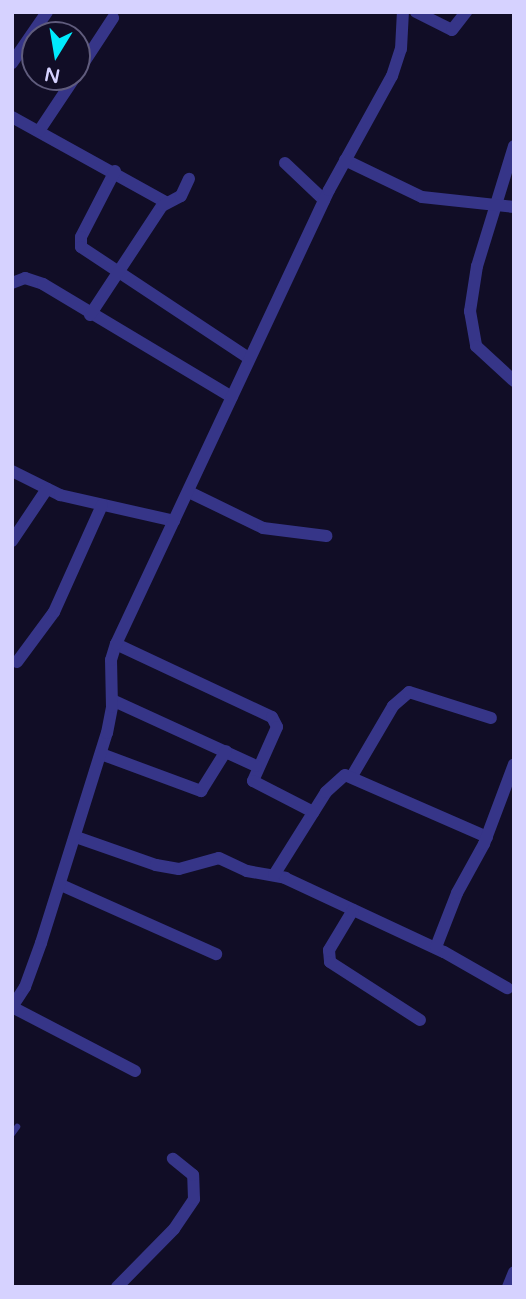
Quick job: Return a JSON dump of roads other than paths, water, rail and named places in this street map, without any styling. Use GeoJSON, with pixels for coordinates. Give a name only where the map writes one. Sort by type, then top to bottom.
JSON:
{"type":"FeatureCollection","features":[{"type":"Feature","properties":{"kind":"street"},"geometry":{"type":"LineString","coordinates":[[12,63],[47,12]]}},
{"type":"Feature","properties":{"kind":"street"},"geometry":{"type":"LineString","coordinates":[[135,1071],[12,1007],[25,987],[61,885],[101,754],[112,700],[110,671],[116,645],[174,521],[191,493],[249,358],[324,200],[391,76],[401,49],[403,12]]}},
{"type":"Feature","properties":{"kind":"street"},"geometry":{"type":"LineString","coordinates":[[416,12],[452,30],[466,12]]}},
{"type":"Feature","properties":{"kind":"street"},"geometry":{"type":"LineString","coordinates":[[91,52],[113,18]]}},
{"type":"Feature","properties":{"kind":"street"},"geometry":{"type":"LineString","coordinates":[[39,131],[65,91]]}},
{"type":"Feature","properties":{"kind":"street"},"geometry":{"type":"LineString","coordinates":[[12,117],[167,202]]}},
{"type":"Feature","properties":{"kind":"street"},"geometry":{"type":"LineString","coordinates":[[514,146],[499,203],[477,266],[470,324],[481,353],[514,381]]}},
{"type":"Feature","properties":{"kind":"street"},"geometry":{"type":"LineString","coordinates":[[345,160],[422,197],[499,203],[514,207]]}},
{"type":"Feature","properties":{"kind":"street"},"geometry":{"type":"LineString","coordinates":[[285,163],[324,200]]}},
{"type":"Feature","properties":{"kind":"street"},"geometry":{"type":"LineString","coordinates":[[115,172],[79,242],[119,275],[249,358]]}},
{"type":"Feature","properties":{"kind":"street"},"geometry":{"type":"LineString","coordinates":[[90,315],[167,202],[181,196],[189,179]]}},
{"type":"Feature","properties":{"kind":"street"},"geometry":{"type":"LineString","coordinates":[[12,283],[35,280],[232,397]]}},
{"type":"Feature","properties":{"kind":"street"},"geometry":{"type":"LineString","coordinates":[[12,471],[47,489],[174,521]]}},
{"type":"Feature","properties":{"kind":"street"},"geometry":{"type":"LineString","coordinates":[[12,541],[47,489]]}},
{"type":"Feature","properties":{"kind":"street"},"geometry":{"type":"LineString","coordinates":[[191,493],[263,528],[326,536]]}},
{"type":"Feature","properties":{"kind":"street"},"geometry":{"type":"LineString","coordinates":[[17,662],[54,612],[102,505]]}},
{"type":"Feature","properties":{"kind":"street"},"geometry":{"type":"LineString","coordinates":[[116,645],[272,717],[277,727],[256,766],[256,786],[313,813]]}},
{"type":"Feature","properties":{"kind":"street"},"geometry":{"type":"LineString","coordinates":[[274,875],[333,783],[352,776],[384,719],[410,692],[420,691],[491,718]]}},
{"type":"Feature","properties":{"kind":"street"},"geometry":{"type":"LineString","coordinates":[[112,700],[256,766]]}},
{"type":"Feature","properties":{"kind":"street"},"geometry":{"type":"LineString","coordinates":[[101,754],[195,791],[205,789],[226,751]]}},
{"type":"Feature","properties":{"kind":"street"},"geometry":{"type":"LineString","coordinates":[[436,947],[487,837],[514,764]]}},
{"type":"Feature","properties":{"kind":"street"},"geometry":{"type":"LineString","coordinates":[[352,776],[487,837]]}},
{"type":"Feature","properties":{"kind":"street"},"geometry":{"type":"LineString","coordinates":[[76,836],[169,867],[188,867],[219,858],[247,871],[274,875],[436,947],[507,988]]}},
{"type":"Feature","properties":{"kind":"street"},"geometry":{"type":"LineString","coordinates":[[61,885],[216,954]]}},
{"type":"Feature","properties":{"kind":"street"},"geometry":{"type":"LineString","coordinates":[[352,910],[329,950],[330,962],[420,1020]]}},
{"type":"Feature","properties":{"kind":"street"},"geometry":{"type":"LineString","coordinates":[[117,1287],[174,1229],[194,1199],[193,1175],[173,1158]]}},
{"type":"Feature","properties":{"kind":"street"},"geometry":{"type":"LineString","coordinates":[[508,1287],[514,1272]]}},
{"type":"Feature","properties":{"kind":"lane"},"geometry":{"type":"LineString","coordinates":[[12,1134],[17,1127]]}}]}
